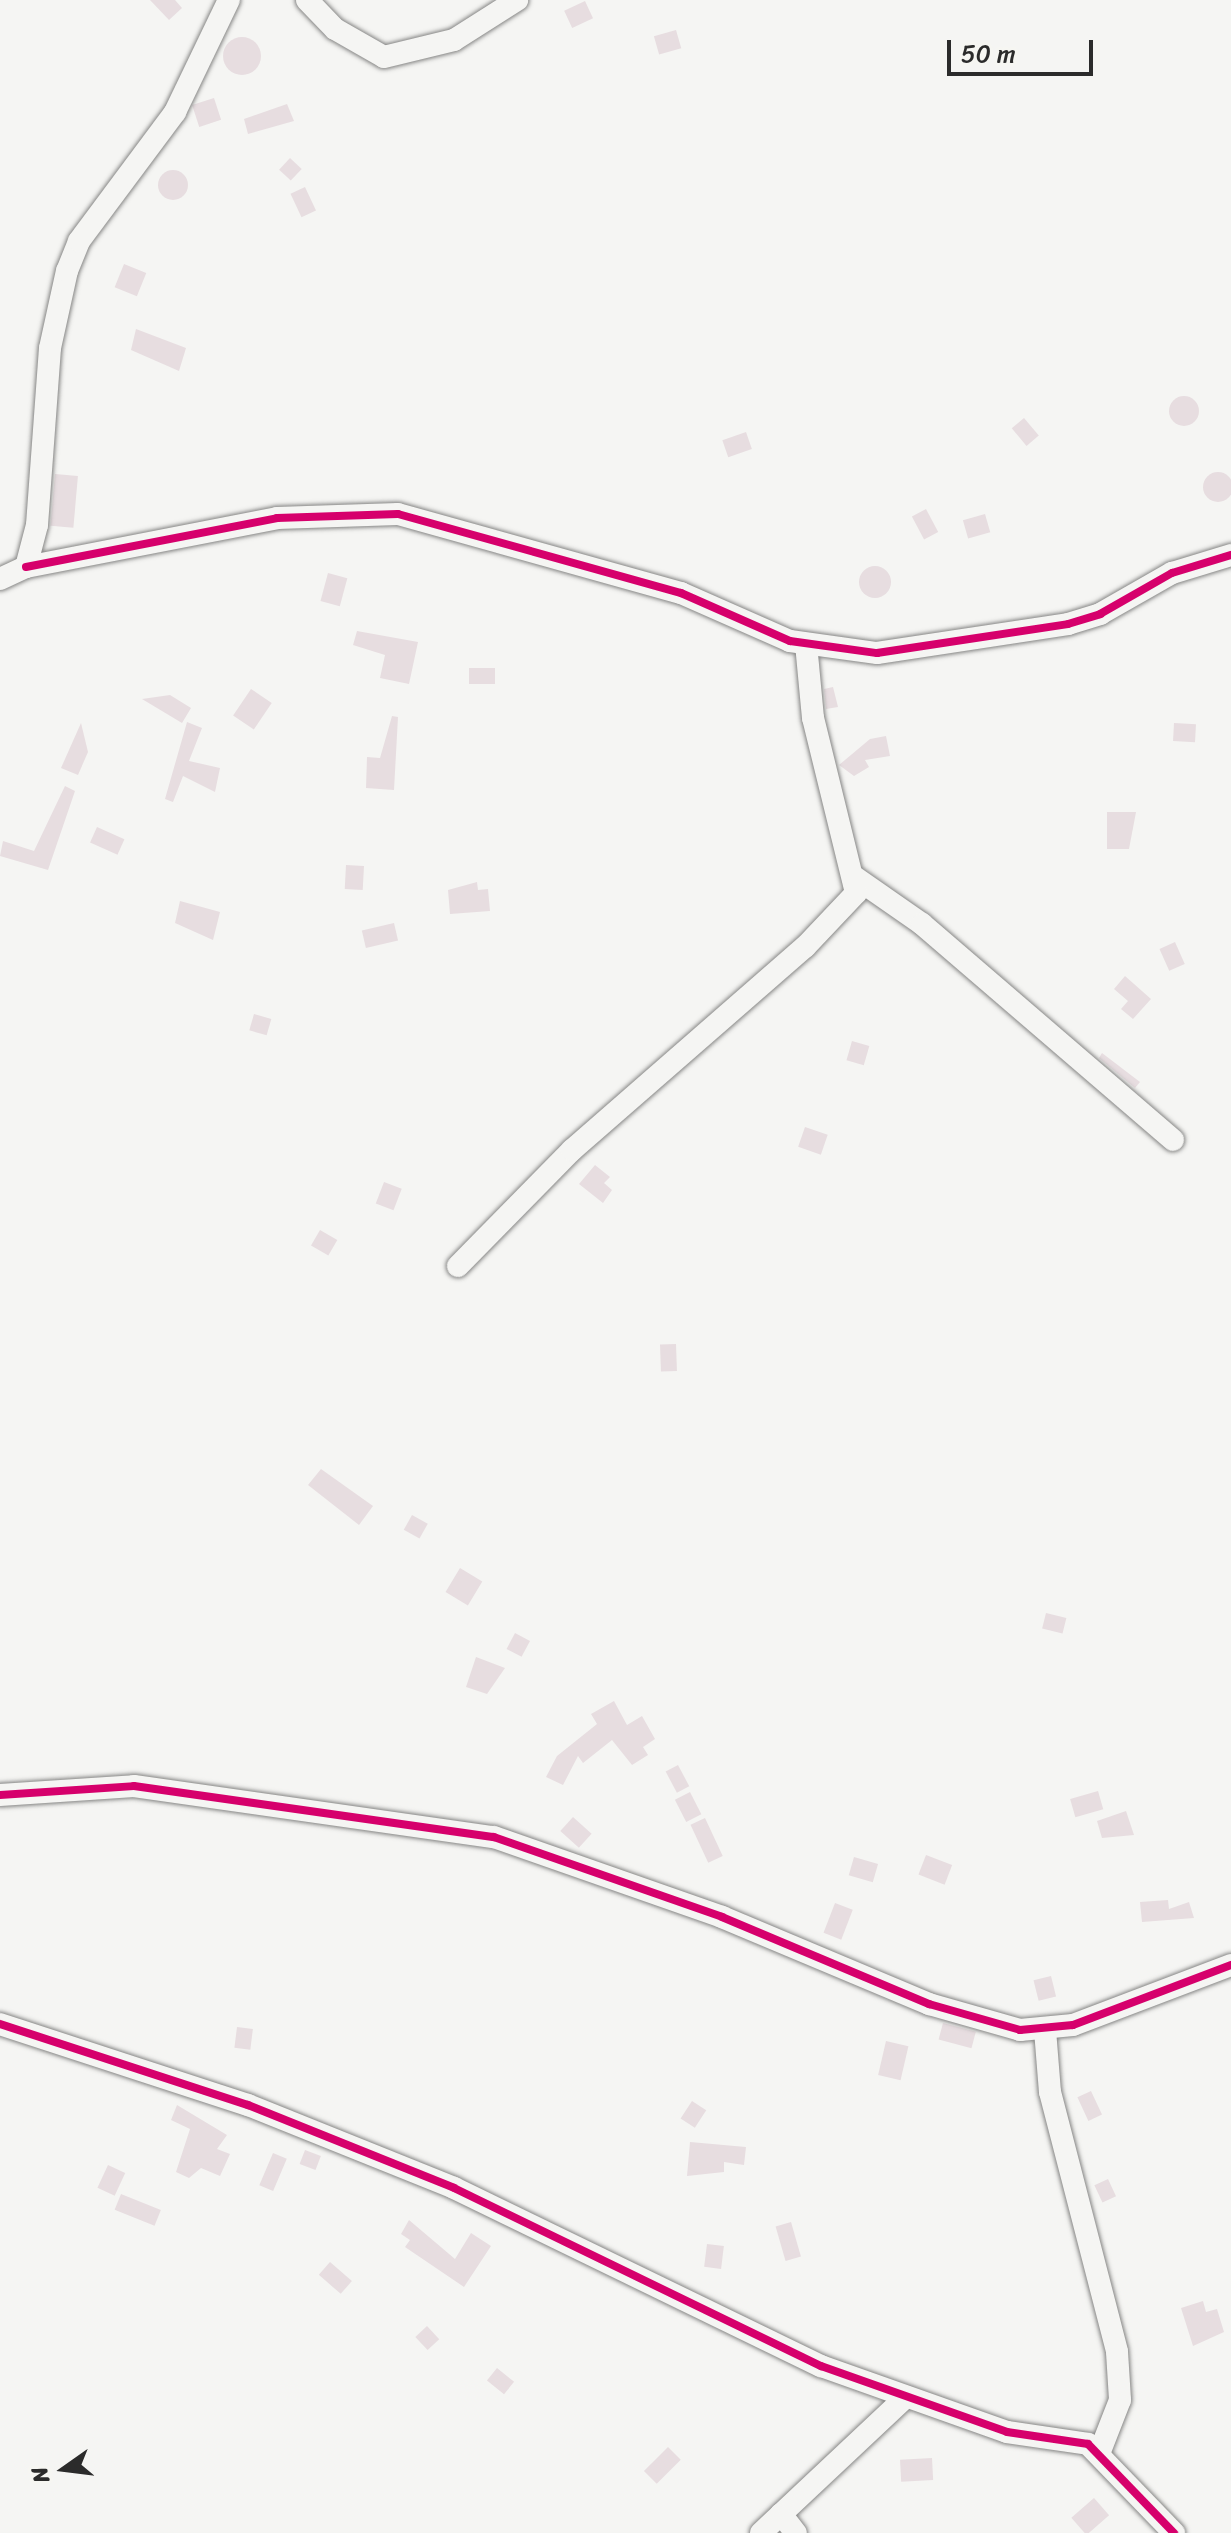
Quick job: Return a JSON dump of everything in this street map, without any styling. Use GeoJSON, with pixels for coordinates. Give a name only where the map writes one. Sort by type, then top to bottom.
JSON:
{"type":"FeatureCollection","features":[{"type":"Feature","properties":{"kind":"street"},"geometry":{"type":"LineString","coordinates":[[26,567],[40,505],[50,348],[67,271],[79,241],[175,112],[229,0]]}},
{"type":"Feature","properties":{"kind":"street"},"geometry":{"type":"LineString","coordinates":[[307,0],[335,29],[384,57],[454,40],[517,0]]}},
{"type":"Feature","properties":{"kind":"street"},"geometry":{"type":"LineString","coordinates":[[0,579],[26,567],[277,518],[382,512],[576,560],[806,644],[929,651],[1068,624],[1100,614],[1172,573],[1231,555]]}},
{"type":"Feature","properties":{"kind":"street"},"geometry":{"type":"LineString","coordinates":[[458,1266],[572,1150],[805,947],[852,899],[856,878],[813,718],[806,644]]}},
{"type":"Feature","properties":{"kind":"street"},"geometry":{"type":"LineString","coordinates":[[856,878],[922,924],[1173,1140]]}},
{"type":"Feature","properties":{"kind":"street"},"geometry":{"type":"LineString","coordinates":[[0,1795],[134,1786],[494,1837],[722,1917],[929,2004],[1045,2030],[1231,1965]]}},
{"type":"Feature","properties":{"kind":"street"},"geometry":{"type":"LineString","coordinates":[[0,2024],[248,2105],[454,2188],[821,2366],[1007,2432],[1088,2444],[1174,2533]]}},
{"type":"Feature","properties":{"kind":"street"},"geometry":{"type":"LineString","coordinates":[[1045,2030],[1050,2092],[1117,2352],[1120,2400],[1099,2454]]}},
{"type":"Feature","properties":{"kind":"street"},"geometry":{"type":"LineString","coordinates":[[761,2533],[906,2397]]}},
{"type":"Feature","properties":{"kind":"street"},"geometry":{"type":"LineString","coordinates":[[781,2514],[796,2533]]}},
{"type":"Feature","properties":{"kind":"building"},"geometry":{"type":"Polygon","coordinates":[[[150,0],[175,0],[182,8],[169,20],[150,0]]]}},
{"type":"Feature","properties":{"kind":"building"},"geometry":{"type":"Polygon","coordinates":[[[585,1],[593,18],[572,28],[564,11],[585,1]]]}},
{"type":"Feature","properties":{"kind":"building"},"geometry":{"type":"Polygon","coordinates":[[[676,30],[681,48],[659,55],[654,36],[676,30]]]}},
{"type":"Feature","properties":{"kind":"building"},"geometry":{"type":"Polygon","coordinates":[[[242,37],[255,43],[261,56],[255,69],[242,75],[229,69],[223,56],[229,43],[242,37]]]}},
{"type":"Feature","properties":{"kind":"building"},"geometry":{"type":"Polygon","coordinates":[[[214,98],[221,120],[199,127],[192,105],[214,98]]]}},
{"type":"Feature","properties":{"kind":"building"},"geometry":{"type":"Polygon","coordinates":[[[287,104],[294,121],[248,134],[244,119],[287,104]]]}},
{"type":"Feature","properties":{"kind":"building"},"geometry":{"type":"Polygon","coordinates":[[[290,158],[302,169],[291,181],[279,170],[290,158]]]}},
{"type":"Feature","properties":{"kind":"building"},"geometry":{"type":"Polygon","coordinates":[[[173,170],[184,174],[188,185],[184,196],[173,200],[162,196],[158,185],[162,174],[173,170]]]}},
{"type":"Feature","properties":{"kind":"building"},"geometry":{"type":"Polygon","coordinates":[[[305,187],[316,211],[301,217],[290,194],[305,187]]]}},
{"type":"Feature","properties":{"kind":"building"},"geometry":{"type":"Polygon","coordinates":[[[124,264],[146,273],[137,296],[115,287],[124,264]]]}},
{"type":"Feature","properties":{"kind":"building"},"geometry":{"type":"Polygon","coordinates":[[[136,329],[186,348],[179,371],[131,350],[136,329]]]}},
{"type":"Feature","properties":{"kind":"building"},"geometry":{"type":"Polygon","coordinates":[[[1184,396],[1195,400],[1199,411],[1195,422],[1184,426],[1173,422],[1169,411],[1173,400],[1184,396]]]}},
{"type":"Feature","properties":{"kind":"building"},"geometry":{"type":"Polygon","coordinates":[[[1024,418],[1039,436],[1027,446],[1012,428],[1024,418]]]}},
{"type":"Feature","properties":{"kind":"building"},"geometry":{"type":"Polygon","coordinates":[[[746,432],[752,449],[728,457],[722,440],[746,432]]]}},
{"type":"Feature","properties":{"kind":"building"},"geometry":{"type":"Polygon","coordinates":[[[1218,472],[1229,476],[1233,487],[1229,498],[1218,502],[1207,498],[1203,487],[1207,476],[1218,472]]]}},
{"type":"Feature","properties":{"kind":"building"},"geometry":{"type":"Polygon","coordinates":[[[55,474],[78,476],[73,528],[50,526],[55,474]]]}},
{"type":"Feature","properties":{"kind":"building"},"geometry":{"type":"Polygon","coordinates":[[[926,509],[938,532],[924,539],[912,517],[926,509]]]}},
{"type":"Feature","properties":{"kind":"building"},"geometry":{"type":"Polygon","coordinates":[[[985,514],[990,532],[968,539],[963,520],[985,514]]]}},
{"type":"Feature","properties":{"kind":"building"},"geometry":{"type":"Polygon","coordinates":[[[875,566],[886,571],[891,582],[886,593],[875,598],[864,593],[859,582],[864,571],[875,566]]]}},
{"type":"Feature","properties":{"kind":"building"},"geometry":{"type":"Polygon","coordinates":[[[328,573],[347,578],[340,606],[320,601],[328,573]]]}},
{"type":"Feature","properties":{"kind":"building"},"geometry":{"type":"Polygon","coordinates":[[[357,631],[418,642],[409,684],[380,678],[385,655],[353,645],[357,631]]]}},
{"type":"Feature","properties":{"kind":"building"},"geometry":{"type":"Polygon","coordinates":[[[469,668],[495,668],[495,684],[469,684],[469,668]]]}},
{"type":"Feature","properties":{"kind":"building"},"geometry":{"type":"Polygon","coordinates":[[[833,687],[838,707],[826,709],[824,689],[833,687]]]}},
{"type":"Feature","properties":{"kind":"building"},"geometry":{"type":"Polygon","coordinates":[[[251,689],[272,703],[254,730],[233,716],[251,689]]]}},
{"type":"Feature","properties":{"kind":"building"},"geometry":{"type":"Polygon","coordinates":[[[170,695],[191,708],[182,723],[142,699],[170,695]]]}},
{"type":"Feature","properties":{"kind":"building"},"geometry":{"type":"Polygon","coordinates":[[[392,716],[398,717],[394,790],[366,788],[367,757],[380,758],[392,716]]]}},
{"type":"Feature","properties":{"kind":"building"},"geometry":{"type":"Polygon","coordinates":[[[187,722],[202,728],[189,761],[220,768],[215,792],[183,776],[173,802],[165,799],[187,722]]]}},
{"type":"Feature","properties":{"kind":"building"},"geometry":{"type":"Polygon","coordinates":[[[81,723],[88,752],[78,775],[61,768],[81,723]]]}},
{"type":"Feature","properties":{"kind":"building"},"geometry":{"type":"Polygon","coordinates":[[[1174,723],[1196,724],[1195,742],[1173,741],[1174,723]]]}},
{"type":"Feature","properties":{"kind":"building"},"geometry":{"type":"Polygon","coordinates":[[[886,736],[890,756],[865,760],[869,767],[854,776],[839,765],[870,739],[886,736]]]}},
{"type":"Feature","properties":{"kind":"building"},"geometry":{"type":"Polygon","coordinates":[[[65,786],[75,791],[48,870],[0,856],[3,841],[34,851],[65,786]]]}},
{"type":"Feature","properties":{"kind":"building"},"geometry":{"type":"Polygon","coordinates":[[[1107,812],[1136,812],[1129,849],[1107,849],[1107,812]]]}},
{"type":"Feature","properties":{"kind":"building"},"geometry":{"type":"Polygon","coordinates":[[[97,827],[124,839],[117,855],[90,843],[97,827]]]}},
{"type":"Feature","properties":{"kind":"building"},"geometry":{"type":"Polygon","coordinates":[[[346,865],[364,866],[363,890],[345,889],[346,865]]]}},
{"type":"Feature","properties":{"kind":"building"},"geometry":{"type":"Polygon","coordinates":[[[477,882],[478,890],[488,889],[490,911],[450,914],[448,890],[477,882]]]}},
{"type":"Feature","properties":{"kind":"building"},"geometry":{"type":"Polygon","coordinates":[[[180,901],[220,912],[213,940],[175,923],[180,901]]]}},
{"type":"Feature","properties":{"kind":"building"},"geometry":{"type":"Polygon","coordinates":[[[394,923],[398,941],[366,948],[362,930],[394,923]]]}},
{"type":"Feature","properties":{"kind":"building"},"geometry":{"type":"Polygon","coordinates":[[[1175,942],[1185,964],[1169,971],[1159,949],[1175,942]]]}},
{"type":"Feature","properties":{"kind":"building"},"geometry":{"type":"Polygon","coordinates":[[[1125,976],[1151,999],[1133,1019],[1121,1009],[1128,1001],[1114,989],[1125,976]]]}},
{"type":"Feature","properties":{"kind":"building"},"geometry":{"type":"Polygon","coordinates":[[[254,1014],[271,1019],[267,1035],[249,1030],[254,1014]]]}},
{"type":"Feature","properties":{"kind":"building"},"geometry":{"type":"Polygon","coordinates":[[[852,1041],[869,1046],[864,1065],[846,1060],[852,1041]]]}},
{"type":"Feature","properties":{"kind":"building"},"geometry":{"type":"Polygon","coordinates":[[[1102,1053],[1140,1082],[1135,1088],[1099,1058],[1102,1053]]]}},
{"type":"Feature","properties":{"kind":"building"},"geometry":{"type":"Polygon","coordinates":[[[805,1127],[828,1135],[821,1155],[798,1147],[805,1127]]]}},
{"type":"Feature","properties":{"kind":"building"},"geometry":{"type":"Polygon","coordinates":[[[595,1165],[610,1177],[604,1183],[612,1190],[603,1203],[579,1184],[595,1165]]]}},
{"type":"Feature","properties":{"kind":"building"},"geometry":{"type":"Polygon","coordinates":[[[384,1182],[402,1189],[393,1210],[376,1203],[384,1182]]]}},
{"type":"Feature","properties":{"kind":"building"},"geometry":{"type":"Polygon","coordinates":[[[320,1230],[337,1240],[328,1256],[311,1246],[320,1230]]]}},
{"type":"Feature","properties":{"kind":"building"},"geometry":{"type":"Polygon","coordinates":[[[676,1344],[677,1371],[661,1372],[660,1345],[676,1344]]]}},
{"type":"Feature","properties":{"kind":"building"},"geometry":{"type":"Polygon","coordinates":[[[321,1469],[373,1506],[359,1525],[308,1485],[321,1469]]]}},
{"type":"Feature","properties":{"kind":"building"},"geometry":{"type":"Polygon","coordinates":[[[412,1515],[428,1524],[420,1539],[404,1530],[412,1515]]]}},
{"type":"Feature","properties":{"kind":"building"},"geometry":{"type":"Polygon","coordinates":[[[460,1568],[482,1581],[468,1605],[446,1592],[460,1568]]]}},
{"type":"Feature","properties":{"kind":"building"},"geometry":{"type":"Polygon","coordinates":[[[1046,1613],[1066,1618],[1063,1634],[1042,1629],[1046,1613]]]}},
{"type":"Feature","properties":{"kind":"building"},"geometry":{"type":"Polygon","coordinates":[[[515,1633],[530,1641],[522,1657],[507,1649],[515,1633]]]}},
{"type":"Feature","properties":{"kind":"building"},"geometry":{"type":"Polygon","coordinates":[[[476,1657],[505,1668],[487,1694],[466,1687],[476,1657]]]}},
{"type":"Feature","properties":{"kind":"building"},"geometry":{"type":"Polygon","coordinates":[[[614,1701],[627,1725],[642,1716],[655,1739],[643,1747],[648,1755],[632,1765],[612,1740],[583,1763],[578,1756],[563,1785],[546,1777],[557,1756],[597,1724],[591,1714],[614,1701]]]}},
{"type":"Feature","properties":{"kind":"building"},"geometry":{"type":"Polygon","coordinates":[[[678,1765],[689,1786],[677,1793],[666,1772],[678,1765]]]}},
{"type":"Feature","properties":{"kind":"building"},"geometry":{"type":"Polygon","coordinates":[[[1098,1791],[1103,1809],[1075,1817],[1070,1799],[1098,1791]]]}},
{"type":"Feature","properties":{"kind":"building"},"geometry":{"type":"Polygon","coordinates":[[[690,1792],[701,1814],[686,1822],[675,1800],[690,1792]]]}},
{"type":"Feature","properties":{"kind":"building"},"geometry":{"type":"Polygon","coordinates":[[[1126,1811],[1134,1835],[1102,1838],[1097,1821],[1126,1811]]]}},
{"type":"Feature","properties":{"kind":"building"},"geometry":{"type":"Polygon","coordinates":[[[573,1817],[592,1834],[579,1848],[560,1831],[573,1817]]]}},
{"type":"Feature","properties":{"kind":"building"},"geometry":{"type":"Polygon","coordinates":[[[705,1818],[723,1856],[708,1863],[690,1825],[705,1818]]]}},
{"type":"Feature","properties":{"kind":"building"},"geometry":{"type":"Polygon","coordinates":[[[926,1855],[952,1865],[945,1885],[918,1875],[926,1855]]]}},
{"type":"Feature","properties":{"kind":"building"},"geometry":{"type":"Polygon","coordinates":[[[854,1857],[878,1864],[873,1882],[849,1875],[854,1857]]]}},
{"type":"Feature","properties":{"kind":"building"},"geometry":{"type":"Polygon","coordinates":[[[1168,1900],[1169,1909],[1189,1902],[1194,1918],[1142,1922],[1140,1902],[1168,1900]]]}},
{"type":"Feature","properties":{"kind":"building"},"geometry":{"type":"Polygon","coordinates":[[[835,1903],[853,1910],[841,1940],[824,1933],[835,1903]]]}},
{"type":"Feature","properties":{"kind":"building"},"geometry":{"type":"Polygon","coordinates":[[[1051,1976],[1056,1996],[1039,2001],[1034,1980],[1051,1976]]]}},
{"type":"Feature","properties":{"kind":"building"},"geometry":{"type":"Polygon","coordinates":[[[943,2023],[976,2032],[971,2048],[939,2039],[943,2023]]]}},
{"type":"Feature","properties":{"kind":"building"},"geometry":{"type":"Polygon","coordinates":[[[237,2027],[253,2029],[250,2050],[234,2048],[237,2027]]]}},
{"type":"Feature","properties":{"kind":"building"},"geometry":{"type":"Polygon","coordinates":[[[886,2041],[908,2046],[901,2080],[878,2075],[886,2041]]]}},
{"type":"Feature","properties":{"kind":"building"},"geometry":{"type":"Polygon","coordinates":[[[1091,2091],[1102,2115],[1088,2121],[1077,2097],[1091,2091]]]}},
{"type":"Feature","properties":{"kind":"building"},"geometry":{"type":"Polygon","coordinates":[[[692,2101],[706,2110],[695,2128],[681,2119],[692,2101]]]}},
{"type":"Feature","properties":{"kind":"building"},"geometry":{"type":"Polygon","coordinates":[[[177,2105],[227,2135],[217,2149],[230,2154],[220,2176],[201,2168],[189,2178],[176,2172],[190,2129],[171,2120],[177,2105]]]}},
{"type":"Feature","properties":{"kind":"building"},"geometry":{"type":"Polygon","coordinates":[[[690,2142],[746,2147],[744,2165],[724,2162],[724,2172],[687,2176],[690,2142]]]}},
{"type":"Feature","properties":{"kind":"building"},"geometry":{"type":"Polygon","coordinates":[[[305,2150],[321,2156],[315,2170],[300,2164],[305,2150]]]}},
{"type":"Feature","properties":{"kind":"building"},"geometry":{"type":"Polygon","coordinates":[[[273,2153],[287,2159],[273,2191],[259,2185],[273,2153]]]}},
{"type":"Feature","properties":{"kind":"building"},"geometry":{"type":"Polygon","coordinates":[[[108,2165],[125,2173],[115,2196],[97,2188],[108,2165]]]}},
{"type":"Feature","properties":{"kind":"building"},"geometry":{"type":"Polygon","coordinates":[[[1108,2179],[1116,2196],[1102,2203],[1094,2185],[1108,2179]]]}},
{"type":"Feature","properties":{"kind":"building"},"geometry":{"type":"Polygon","coordinates":[[[121,2194],[161,2210],[155,2226],[115,2210],[121,2194]]]}},
{"type":"Feature","properties":{"kind":"building"},"geometry":{"type":"Polygon","coordinates":[[[409,2220],[455,2259],[471,2233],[491,2246],[464,2287],[405,2247],[410,2240],[401,2234],[409,2220]]]}},
{"type":"Feature","properties":{"kind":"building"},"geometry":{"type":"Polygon","coordinates":[[[791,2222],[801,2257],[786,2261],[776,2226],[791,2222]]]}},
{"type":"Feature","properties":{"kind":"building"},"geometry":{"type":"Polygon","coordinates":[[[707,2244],[724,2246],[721,2269],[704,2267],[707,2244]]]}},
{"type":"Feature","properties":{"kind":"building"},"geometry":{"type":"Polygon","coordinates":[[[330,2262],[352,2281],[341,2294],[319,2275],[330,2262]]]}},
{"type":"Feature","properties":{"kind":"building"},"geometry":{"type":"Polygon","coordinates":[[[1203,2301],[1206,2312],[1217,2309],[1224,2332],[1193,2346],[1181,2308],[1203,2301]]]}},
{"type":"Feature","properties":{"kind":"building"},"geometry":{"type":"Polygon","coordinates":[[[427,2326],[439,2339],[428,2350],[415,2337],[427,2326]]]}},
{"type":"Feature","properties":{"kind":"building"},"geometry":{"type":"Polygon","coordinates":[[[497,2368],[514,2382],[504,2394],[487,2380],[497,2368]]]}},
{"type":"Feature","properties":{"kind":"building"},"geometry":{"type":"Polygon","coordinates":[[[668,2447],[681,2460],[657,2484],[644,2471],[668,2447]]]}},
{"type":"Feature","properties":{"kind":"building"},"geometry":{"type":"Polygon","coordinates":[[[932,2458],[933,2480],[901,2482],[900,2460],[932,2458]]]}},
{"type":"Feature","properties":{"kind":"building"},"geometry":{"type":"Polygon","coordinates":[[[1094,2498],[1109,2515],[1089,2533],[1085,2533],[1071,2518],[1094,2498]]]}},
{"type":"Feature","properties":{"kind":"cycle path"},"geometry":{"type":"LineString","coordinates":[[26,567],[277,518],[398,514],[681,593],[790,641],[877,653],[1068,624],[1100,614],[1172,573],[1231,555]]}},
{"type":"Feature","properties":{"kind":"cycle path"},"geometry":{"type":"LineString","coordinates":[[0,1795],[134,1786],[494,1837],[722,1917],[929,2004],[1020,2030],[1073,2025],[1231,1965]]}},
{"type":"Feature","properties":{"kind":"cycle path"},"geometry":{"type":"LineString","coordinates":[[0,2024],[248,2105],[454,2188],[821,2366],[1007,2432],[1088,2444],[1174,2533]]}}]}
